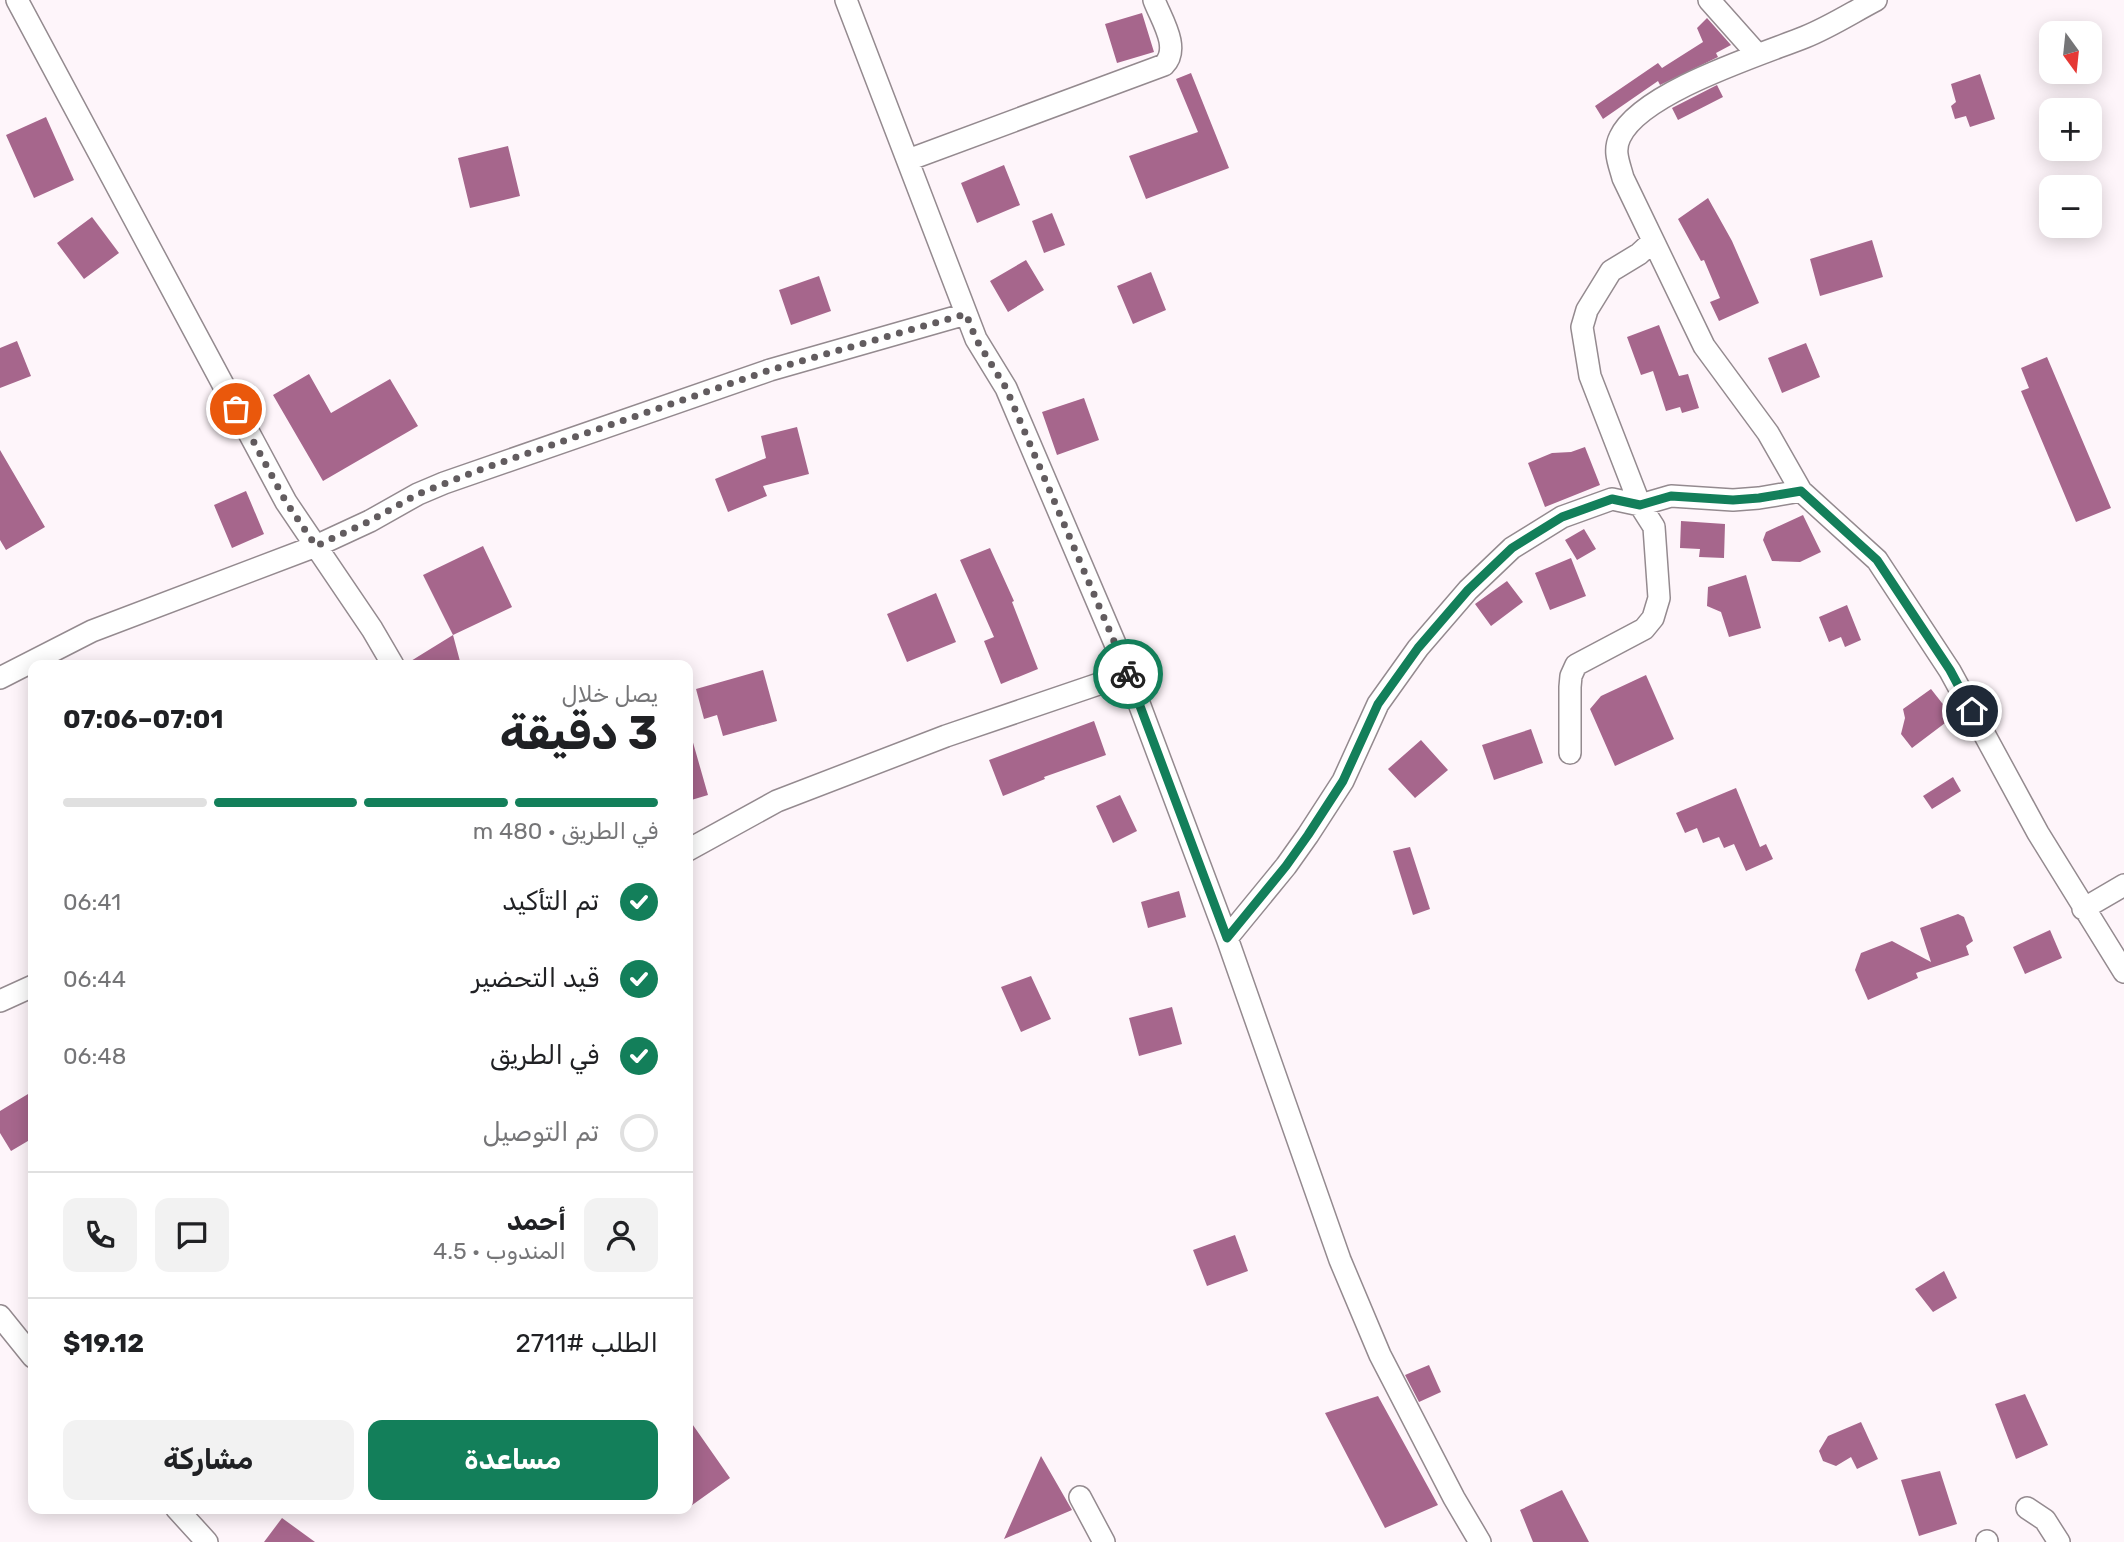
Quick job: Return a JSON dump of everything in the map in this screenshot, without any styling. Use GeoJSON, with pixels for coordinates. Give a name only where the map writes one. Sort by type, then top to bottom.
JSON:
{"type":"FeatureCollection","features":[{"type":"Feature","properties":{"kind":"street"},"geometry":{"type":"LineString","coordinates":[[17,0],[286,502],[390,660]]}},
{"type":"Feature","properties":{"kind":"street"},"geometry":{"type":"LineString","coordinates":[[846,0],[976,339],[1006,388],[1128,674],[1227,938],[1340,1260],[1380,1355],[1454,1498],[1480,1542]]}},
{"type":"Feature","properties":{"kind":"street"},"geometry":{"type":"LineString","coordinates":[[908,160],[1164,65],[1172,54],[1172,46],[1154,0]]}},
{"type":"Feature","properties":{"kind":"street"},"geometry":{"type":"LineString","coordinates":[[1709,0],[1757,54]]}},
{"type":"Feature","properties":{"kind":"street"},"geometry":{"type":"LineString","coordinates":[[1876,0],[1808,36],[1757,54],[1675,91],[1640,113],[1621,135],[1616,148],[1623,178],[1704,346],[1768,433],[1801,491],[1877,560],[1950,670],[2038,833],[2124,972]]}},
{"type":"Feature","properties":{"kind":"street"},"geometry":{"type":"LineString","coordinates":[[1570,753],[1570,676],[1576,665],[1644,629],[1653,618],[1659,598],[1654,527],[1640,505],[1590,376],[1582,327],[1587,310],[1611,271],[1639,254],[1652,242]]}},
{"type":"Feature","properties":{"kind":"street"},"geometry":{"type":"LineString","coordinates":[[35,660],[92,631],[316,546],[370,521],[418,494],[482,469],[770,370],[966,314]]}},
{"type":"Feature","properties":{"kind":"street"},"geometry":{"type":"LineString","coordinates":[[1227,938],[1308,835],[1343,781],[1378,704],[1418,648],[1468,590],[1512,548],[1562,517],[1612,499],[1640,505],[1671,496],[1733,500],[1801,491]]}},
{"type":"Feature","properties":{"kind":"street"},"geometry":{"type":"LineString","coordinates":[[0,678],[28,664]]}},
{"type":"Feature","properties":{"kind":"street"},"geometry":{"type":"LineString","coordinates":[[693,847],[777,801],[946,736],[1128,674]]}},
{"type":"Feature","properties":{"kind":"street"},"geometry":{"type":"LineString","coordinates":[[2083,909],[2124,885]]}},
{"type":"Feature","properties":{"kind":"street"},"geometry":{"type":"LineString","coordinates":[[0,1001],[28,988]]}},
{"type":"Feature","properties":{"kind":"street"},"geometry":{"type":"LineString","coordinates":[[0,1317],[28,1351]]}},
{"type":"Feature","properties":{"kind":"street"},"geometry":{"type":"LineString","coordinates":[[1080,1496],[1104,1542]]}},
{"type":"Feature","properties":{"kind":"street"},"geometry":{"type":"LineString","coordinates":[[2027,1508],[2045,1521],[2059,1542]]}},
{"type":"Feature","properties":{"kind":"street"},"geometry":{"type":"LineString","coordinates":[[181,1514],[207,1542]]}},
{"type":"Feature","properties":{"kind":"building"},"geometry":{"type":"Polygon","coordinates":[[[1142,13],[1154,52],[1117,63],[1105,24],[1142,13]]]}},
{"type":"Feature","properties":{"kind":"building"},"geometry":{"type":"Polygon","coordinates":[[[1707,18],[1731,45],[1716,53],[1718,57],[1660,85],[1658,81],[1603,119],[1595,106],[1658,63],[1662,68],[1703,42],[1697,28],[1707,18]]]}},
{"type":"Feature","properties":{"kind":"building"},"geometry":{"type":"Polygon","coordinates":[[[1191,73],[1229,168],[1146,199],[1129,156],[1198,132],[1176,79],[1191,73]]]}},
{"type":"Feature","properties":{"kind":"building"},"geometry":{"type":"Polygon","coordinates":[[[1980,74],[1995,119],[1970,127],[1966,116],[1955,119],[1951,106],[1956,102],[1951,84],[1980,74]]]}},
{"type":"Feature","properties":{"kind":"building"},"geometry":{"type":"Polygon","coordinates":[[[1717,85],[1723,97],[1678,120],[1672,108],[1717,85]]]}},
{"type":"Feature","properties":{"kind":"building"},"geometry":{"type":"Polygon","coordinates":[[[46,117],[74,180],[34,198],[6,135],[46,117]]]}},
{"type":"Feature","properties":{"kind":"building"},"geometry":{"type":"Polygon","coordinates":[[[508,146],[520,196],[470,208],[458,158],[508,146]]]}},
{"type":"Feature","properties":{"kind":"building"},"geometry":{"type":"Polygon","coordinates":[[[1004,165],[1020,205],[977,223],[961,183],[1004,165]]]}},
{"type":"Feature","properties":{"kind":"building"},"geometry":{"type":"Polygon","coordinates":[[[1708,198],[1732,241],[1759,303],[1719,321],[1710,302],[1720,298],[1704,260],[1701,261],[1678,219],[1708,198]]]}},
{"type":"Feature","properties":{"kind":"building"},"geometry":{"type":"Polygon","coordinates":[[[1052,213],[1065,245],[1044,253],[1032,221],[1052,213]]]}},
{"type":"Feature","properties":{"kind":"building"},"geometry":{"type":"Polygon","coordinates":[[[92,217],[119,253],[84,279],[57,243],[92,217]]]}},
{"type":"Feature","properties":{"kind":"building"},"geometry":{"type":"Polygon","coordinates":[[[1872,240],[1883,277],[1820,296],[1810,259],[1872,240]]]}},
{"type":"Feature","properties":{"kind":"building"},"geometry":{"type":"Polygon","coordinates":[[[1026,260],[1044,290],[1008,312],[990,281],[1026,260]]]}},
{"type":"Feature","properties":{"kind":"building"},"geometry":{"type":"Polygon","coordinates":[[[1151,272],[1166,310],[1133,324],[1117,286],[1151,272]]]}},
{"type":"Feature","properties":{"kind":"building"},"geometry":{"type":"Polygon","coordinates":[[[819,276],[831,311],[791,325],[779,290],[819,276]]]}},
{"type":"Feature","properties":{"kind":"building"},"geometry":{"type":"Polygon","coordinates":[[[1659,325],[1679,376],[1688,374],[1699,408],[1682,413],[1680,407],[1666,411],[1653,371],[1641,375],[1627,337],[1659,325]]]}},
{"type":"Feature","properties":{"kind":"building"},"geometry":{"type":"Polygon","coordinates":[[[17,341],[31,376],[0,388],[0,348],[17,341]]]}},
{"type":"Feature","properties":{"kind":"building"},"geometry":{"type":"Polygon","coordinates":[[[1806,343],[1820,377],[1782,393],[1768,358],[1806,343]]]}},
{"type":"Feature","properties":{"kind":"building"},"geometry":{"type":"Polygon","coordinates":[[[2047,357],[2111,508],[2076,522],[2021,391],[2029,388],[2021,368],[2047,357]]]}},
{"type":"Feature","properties":{"kind":"building"},"geometry":{"type":"Polygon","coordinates":[[[309,374],[331,413],[390,379],[418,426],[323,481],[273,395],[309,374]]]}},
{"type":"Feature","properties":{"kind":"building"},"geometry":{"type":"Polygon","coordinates":[[[1084,398],[1099,440],[1057,455],[1042,412],[1084,398]]]}},
{"type":"Feature","properties":{"kind":"building"},"geometry":{"type":"Polygon","coordinates":[[[797,427],[809,474],[763,486],[767,496],[728,512],[715,479],[766,458],[761,436],[797,427]]]}},
{"type":"Feature","properties":{"kind":"building"},"geometry":{"type":"Polygon","coordinates":[[[1585,447],[1600,485],[1545,507],[1528,463],[1552,453],[1571,452],[1585,447]]]}},
{"type":"Feature","properties":{"kind":"building"},"geometry":{"type":"Polygon","coordinates":[[[0,450],[45,527],[6,550],[0,540],[0,450]]]}},
{"type":"Feature","properties":{"kind":"building"},"geometry":{"type":"Polygon","coordinates":[[[246,491],[264,534],[232,548],[214,505],[246,491]]]}},
{"type":"Feature","properties":{"kind":"building"},"geometry":{"type":"Polygon","coordinates":[[[1803,515],[1821,552],[1800,562],[1772,561],[1763,540],[1766,532],[1803,515]]]}},
{"type":"Feature","properties":{"kind":"building"},"geometry":{"type":"Polygon","coordinates":[[[1681,521],[1725,524],[1724,558],[1699,557],[1700,549],[1680,548],[1681,521]]]}},
{"type":"Feature","properties":{"kind":"building"},"geometry":{"type":"Polygon","coordinates":[[[1584,529],[1596,549],[1577,560],[1565,540],[1584,529]]]}},
{"type":"Feature","properties":{"kind":"building"},"geometry":{"type":"Polygon","coordinates":[[[483,546],[512,607],[453,635],[423,575],[483,546]]]}},
{"type":"Feature","properties":{"kind":"building"},"geometry":{"type":"Polygon","coordinates":[[[990,548],[1014,601],[1012,602],[1038,669],[1001,684],[984,641],[994,637],[960,560],[990,548]]]}},
{"type":"Feature","properties":{"kind":"building"},"geometry":{"type":"Polygon","coordinates":[[[1571,558],[1586,596],[1550,610],[1535,573],[1571,558]]]}},
{"type":"Feature","properties":{"kind":"building"},"geometry":{"type":"Polygon","coordinates":[[[1746,575],[1761,628],[1729,637],[1721,612],[1707,606],[1708,587],[1746,575]]]}},
{"type":"Feature","properties":{"kind":"building"},"geometry":{"type":"Polygon","coordinates":[[[1507,581],[1523,602],[1491,626],[1475,604],[1507,581]]]}},
{"type":"Feature","properties":{"kind":"building"},"geometry":{"type":"Polygon","coordinates":[[[936,593],[956,642],[907,662],[887,614],[936,593]]]}},
{"type":"Feature","properties":{"kind":"building"},"geometry":{"type":"Polygon","coordinates":[[[1847,605],[1861,640],[1845,647],[1841,637],[1829,642],[1819,617],[1847,605]]]}},
{"type":"Feature","properties":{"kind":"building"},"geometry":{"type":"Polygon","coordinates":[[[453,635],[460,660],[412,660],[453,635]]]}},
{"type":"Feature","properties":{"kind":"building"},"geometry":{"type":"Polygon","coordinates":[[[763,670],[777,721],[723,736],[717,715],[704,719],[696,689],[763,670]]]}},
{"type":"Feature","properties":{"kind":"building"},"geometry":{"type":"Polygon","coordinates":[[[1646,675],[1674,739],[1615,766],[1590,709],[1601,696],[1646,675]]]}},
{"type":"Feature","properties":{"kind":"building"},"geometry":{"type":"Polygon","coordinates":[[[1931,689],[1953,717],[1912,748],[1901,734],[1905,718],[1903,709],[1931,689]]]}},
{"type":"Feature","properties":{"kind":"building"},"geometry":{"type":"Polygon","coordinates":[[[1094,721],[1106,755],[1044,777],[1045,779],[1003,796],[989,760],[1094,721]]]}},
{"type":"Feature","properties":{"kind":"building"},"geometry":{"type":"Polygon","coordinates":[[[1531,729],[1543,763],[1494,780],[1482,745],[1531,729]]]}},
{"type":"Feature","properties":{"kind":"building"},"geometry":{"type":"Polygon","coordinates":[[[1421,740],[1448,770],[1415,798],[1388,769],[1421,740]]]}},
{"type":"Feature","properties":{"kind":"building"},"geometry":{"type":"Polygon","coordinates":[[[693,742],[708,795],[693,800],[693,742]]]}},
{"type":"Feature","properties":{"kind":"building"},"geometry":{"type":"Polygon","coordinates":[[[1953,777],[1961,791],[1932,809],[1923,796],[1953,777]]]}},
{"type":"Feature","properties":{"kind":"building"},"geometry":{"type":"Polygon","coordinates":[[[1736,788],[1760,847],[1766,844],[1773,859],[1746,871],[1734,844],[1724,848],[1719,837],[1703,843],[1697,828],[1685,833],[1676,813],[1736,788]]]}},
{"type":"Feature","properties":{"kind":"building"},"geometry":{"type":"Polygon","coordinates":[[[1120,795],[1137,831],[1113,843],[1096,806],[1120,795]]]}},
{"type":"Feature","properties":{"kind":"building"},"geometry":{"type":"Polygon","coordinates":[[[1410,847],[1430,909],[1413,915],[1393,851],[1410,847]]]}},
{"type":"Feature","properties":{"kind":"building"},"geometry":{"type":"Polygon","coordinates":[[[1179,891],[1186,917],[1148,928],[1141,902],[1179,891]]]}},
{"type":"Feature","properties":{"kind":"building"},"geometry":{"type":"Polygon","coordinates":[[[1958,914],[1964,917],[1973,941],[1966,946],[1969,955],[1916,973],[1918,978],[1868,1000],[1855,970],[1861,953],[1892,941],[1931,962],[1920,928],[1958,914]]]}},
{"type":"Feature","properties":{"kind":"building"},"geometry":{"type":"Polygon","coordinates":[[[2050,930],[2062,958],[2025,974],[2013,947],[2050,930]]]}},
{"type":"Feature","properties":{"kind":"building"},"geometry":{"type":"Polygon","coordinates":[[[1031,976],[1051,1019],[1021,1032],[1001,987],[1031,976]]]}},
{"type":"Feature","properties":{"kind":"building"},"geometry":{"type":"Polygon","coordinates":[[[1172,1007],[1182,1044],[1139,1056],[1129,1018],[1172,1007]]]}},
{"type":"Feature","properties":{"kind":"building"},"geometry":{"type":"Polygon","coordinates":[[[28,1094],[28,1141],[11,1151],[0,1133],[0,1111],[28,1094]]]}},
{"type":"Feature","properties":{"kind":"building"},"geometry":{"type":"Polygon","coordinates":[[[1235,1235],[1248,1271],[1207,1286],[1193,1250],[1235,1235]]]}},
{"type":"Feature","properties":{"kind":"building"},"geometry":{"type":"Polygon","coordinates":[[[1944,1271],[1957,1298],[1933,1312],[1915,1289],[1944,1271]]]}},
{"type":"Feature","properties":{"kind":"building"},"geometry":{"type":"Polygon","coordinates":[[[1429,1365],[1441,1392],[1419,1402],[1405,1375],[1429,1365]]]}},
{"type":"Feature","properties":{"kind":"building"},"geometry":{"type":"Polygon","coordinates":[[[2025,1394],[2048,1445],[2016,1459],[1995,1404],[2025,1394]]]}},
{"type":"Feature","properties":{"kind":"building"},"geometry":{"type":"Polygon","coordinates":[[[1378,1396],[1438,1505],[1385,1528],[1325,1413],[1378,1396]]]}},
{"type":"Feature","properties":{"kind":"building"},"geometry":{"type":"Polygon","coordinates":[[[1861,1422],[1878,1459],[1857,1469],[1851,1457],[1836,1466],[1823,1461],[1819,1451],[1828,1436],[1861,1422]]]}},
{"type":"Feature","properties":{"kind":"building"},"geometry":{"type":"Polygon","coordinates":[[[693,1425],[730,1478],[693,1504],[693,1425]]]}},
{"type":"Feature","properties":{"kind":"building"},"geometry":{"type":"Polygon","coordinates":[[[1041,1456],[1072,1510],[1004,1539],[1041,1456]]]}},
{"type":"Feature","properties":{"kind":"building"},"geometry":{"type":"Polygon","coordinates":[[[1940,1471],[1957,1524],[1919,1536],[1901,1480],[1940,1471]]]}},
{"type":"Feature","properties":{"kind":"building"},"geometry":{"type":"Polygon","coordinates":[[[1562,1490],[1589,1542],[1533,1542],[1520,1510],[1562,1490]]]}},
{"type":"Feature","properties":{"kind":"building"},"geometry":{"type":"Polygon","coordinates":[[[282,1518],[315,1542],[264,1542],[282,1518]]]}},
{"type":"Feature","properties":{"kind":"way so far"},"geometry":{"type":"LineString","coordinates":[[236,409],[286,502],[316,546],[370,521],[418,494],[482,469],[770,370],[966,314],[976,339],[1006,388],[1128,674]]}},
{"type":"Feature","properties":{"kind":"route"},"geometry":{"type":"LineString","coordinates":[[1128,674],[1227,938],[1308,835],[1343,781],[1378,704],[1443,617],[1512,548],[1562,517],[1585,507],[1612,499],[1640,505],[1671,496],[1733,500],[1801,491],[1877,560],[1950,670],[1972,711]]}}]}
